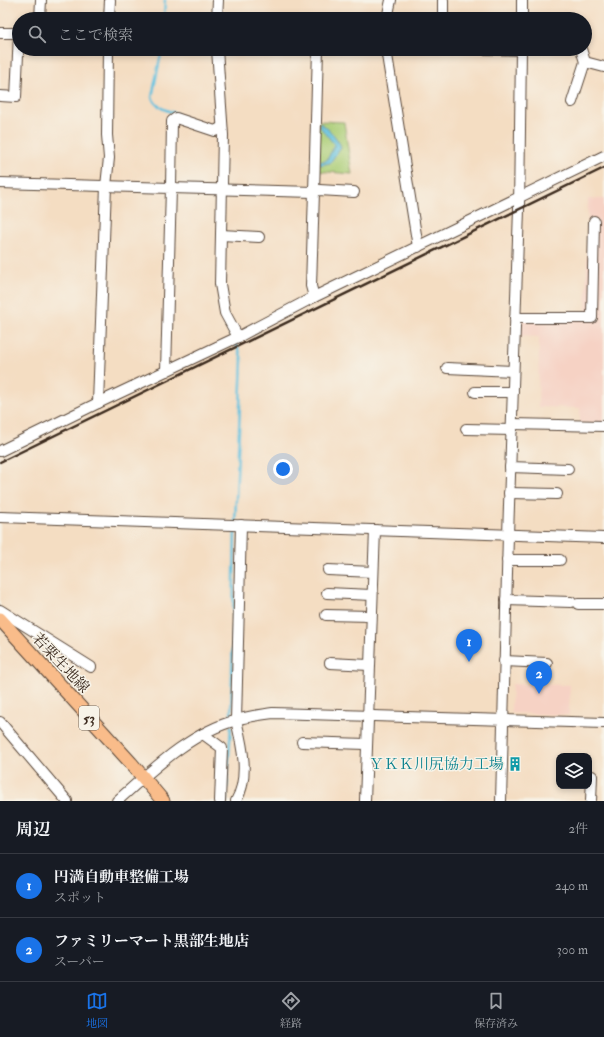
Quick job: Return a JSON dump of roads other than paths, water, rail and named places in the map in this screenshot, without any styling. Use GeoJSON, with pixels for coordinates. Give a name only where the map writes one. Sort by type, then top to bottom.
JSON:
{"type":"FeatureCollection","features":[{"type":"Feature","properties":{"kind":"main road","name":"若栗生地線"},"geometry":{"type":"LineString","coordinates":[[0,619],[143,777],[162,801]]}},
{"type":"Feature","properties":{"kind":"street"},"geometry":{"type":"LineString","coordinates":[[40,12],[41,0]]}},
{"type":"Feature","properties":{"kind":"street"},"geometry":{"type":"LineString","coordinates":[[109,12],[110,0]]}},
{"type":"Feature","properties":{"kind":"street"},"geometry":{"type":"LineString","coordinates":[[217,12],[218,0]]}},
{"type":"Feature","properties":{"kind":"street"},"geometry":{"type":"LineString","coordinates":[[388,12],[391,0]]}},
{"type":"Feature","properties":{"kind":"street"},"geometry":{"type":"LineString","coordinates":[[443,12],[444,0]]}},
{"type":"Feature","properties":{"kind":"street"},"geometry":{"type":"LineString","coordinates":[[522,0],[522,12]]}},
{"type":"Feature","properties":{"kind":"street"},"geometry":{"type":"LineString","coordinates":[[0,33],[12,33]]}},
{"type":"Feature","properties":{"kind":"street"},"geometry":{"type":"LineString","coordinates":[[0,96],[16,97],[18,56]]}},
{"type":"Feature","properties":{"kind":"street"},"geometry":{"type":"LineString","coordinates":[[98,402],[106,186],[109,158],[107,135],[108,56]]}},
{"type":"Feature","properties":{"kind":"street"},"geometry":{"type":"LineString","coordinates":[[217,56],[222,127],[223,189],[220,284],[226,313],[238,337]]}},
{"type":"Feature","properties":{"kind":"street"},"geometry":{"type":"LineString","coordinates":[[314,297],[311,286],[318,56]]}},
{"type":"Feature","properties":{"kind":"street"},"geometry":{"type":"LineString","coordinates":[[387,56],[418,247]]}},
{"type":"Feature","properties":{"kind":"street"},"geometry":{"type":"LineString","coordinates":[[501,801],[521,56]]}},
{"type":"Feature","properties":{"kind":"street"},"geometry":{"type":"LineString","coordinates":[[572,102],[585,62],[583,56]]}},
{"type":"Feature","properties":{"kind":"street"},"geometry":{"type":"LineString","coordinates":[[585,62],[604,67]]}},
{"type":"Feature","properties":{"kind":"street"},"geometry":{"type":"LineString","coordinates":[[166,371],[172,121],[176,118],[215,131],[222,127]]}},
{"type":"Feature","properties":{"kind":"street"},"geometry":{"type":"LineString","coordinates":[[0,451],[98,402],[238,337],[314,297],[604,156]]}},
{"type":"Feature","properties":{"kind":"street"},"geometry":{"type":"LineString","coordinates":[[0,183],[354,192]]}},
{"type":"Feature","properties":{"kind":"street"},"geometry":{"type":"LineString","coordinates":[[515,318],[592,318],[594,221]]}},
{"type":"Feature","properties":{"kind":"street"},"geometry":{"type":"LineString","coordinates":[[222,235],[259,237]]}},
{"type":"Feature","properties":{"kind":"street"},"geometry":{"type":"LineString","coordinates":[[448,368],[513,371]]}},
{"type":"Feature","properties":{"kind":"street"},"geometry":{"type":"LineString","coordinates":[[475,392],[513,392]]}},
{"type":"Feature","properties":{"kind":"street"},"geometry":{"type":"LineString","coordinates":[[466,429],[604,426]]}},
{"type":"Feature","properties":{"kind":"street"},"geometry":{"type":"LineString","coordinates":[[510,468],[568,469]]}},
{"type":"Feature","properties":{"kind":"street"},"geometry":{"type":"LineString","coordinates":[[509,493],[557,494]]}},
{"type":"Feature","properties":{"kind":"street"},"geometry":{"type":"LineString","coordinates":[[0,517],[604,538]]}},
{"type":"Feature","properties":{"kind":"street"},"geometry":{"type":"LineString","coordinates":[[236,801],[242,792],[244,768],[242,745],[236,720],[241,525]]}},
{"type":"Feature","properties":{"kind":"street"},"geometry":{"type":"LineString","coordinates":[[365,801],[375,530]]}},
{"type":"Feature","properties":{"kind":"street"},"geometry":{"type":"LineString","coordinates":[[507,560],[560,560]]}},
{"type":"Feature","properties":{"kind":"street"},"geometry":{"type":"LineString","coordinates":[[328,570],[373,572]]}},
{"type":"Feature","properties":{"kind":"street"},"geometry":{"type":"LineString","coordinates":[[327,594],[372,595]]}},
{"type":"Feature","properties":{"kind":"street"},"geometry":{"type":"LineString","coordinates":[[506,600],[604,604]]}},
{"type":"Feature","properties":{"kind":"street"},"geometry":{"type":"LineString","coordinates":[[0,610],[91,667]]}},
{"type":"Feature","properties":{"kind":"street"},"geometry":{"type":"LineString","coordinates":[[326,615],[371,616]]}},
{"type":"Feature","properties":{"kind":"street"},"geometry":{"type":"LineString","coordinates":[[504,661],[548,663]]}},
{"type":"Feature","properties":{"kind":"street"},"geometry":{"type":"LineString","coordinates":[[330,664],[369,665]]}},
{"type":"Feature","properties":{"kind":"street"},"geometry":{"type":"LineString","coordinates":[[117,801],[143,777],[194,738],[236,720],[273,713],[604,723]]}},
{"type":"Feature","properties":{"kind":"street"},"geometry":{"type":"LineString","coordinates":[[0,722],[67,801]]}},
{"type":"Feature","properties":{"kind":"street"},"geometry":{"type":"LineString","coordinates":[[203,734],[222,748],[220,801]]}},
{"type":"Feature","properties":{"kind":"street"},"geometry":{"type":"LineString","coordinates":[[302,742],[366,744]]}},
{"type":"Feature","properties":{"kind":"street"},"geometry":{"type":"LineString","coordinates":[[591,789],[591,801]]}},
{"type":"Feature","properties":{"kind":"water"},"geometry":{"type":"Polygon","coordinates":[[[320,123],[338,140],[341,147],[330,163],[320,165],[319,162],[327,160],[334,144],[319,126],[320,123]]]}},
{"type":"Feature","properties":{"kind":"waterway"},"geometry":{"type":"LineString","coordinates":[[164,12],[165,0]]}},
{"type":"Feature","properties":{"kind":"waterway"},"geometry":{"type":"LineString","coordinates":[[161,56],[152,97],[156,104],[165,110],[177,114]]}},
{"type":"Feature","properties":{"kind":"waterway"},"geometry":{"type":"LineString","coordinates":[[226,324],[232,337]]}},
{"type":"Feature","properties":{"kind":"waterway"},"geometry":{"type":"LineString","coordinates":[[235,342],[242,360],[235,523]]}},
{"type":"Feature","properties":{"kind":"waterway"},"geometry":{"type":"LineString","coordinates":[[231,719],[235,528]]}},
{"type":"Feature","properties":{"kind":"waterway"},"geometry":{"type":"LineString","coordinates":[[226,801],[231,726]]}},
{"type":"Feature","properties":{"kind":"railway"},"geometry":{"type":"LineString","coordinates":[[0,462],[604,168]]}},
{"type":"Feature","properties":{"kind":"place","name":"円満自動車整備工場"},"geometry":{"type":"Point","coordinates":[469,662]}},
{"type":"Feature","properties":{"kind":"place","name":"ファミリーマート黒部生地店"},"geometry":{"type":"Point","coordinates":[539,694]}},
{"type":"Feature","properties":{"kind":"place","name":"ＹＫＫ川尻協力工場"},"geometry":{"type":"Point","coordinates":[515,764]}}]}
